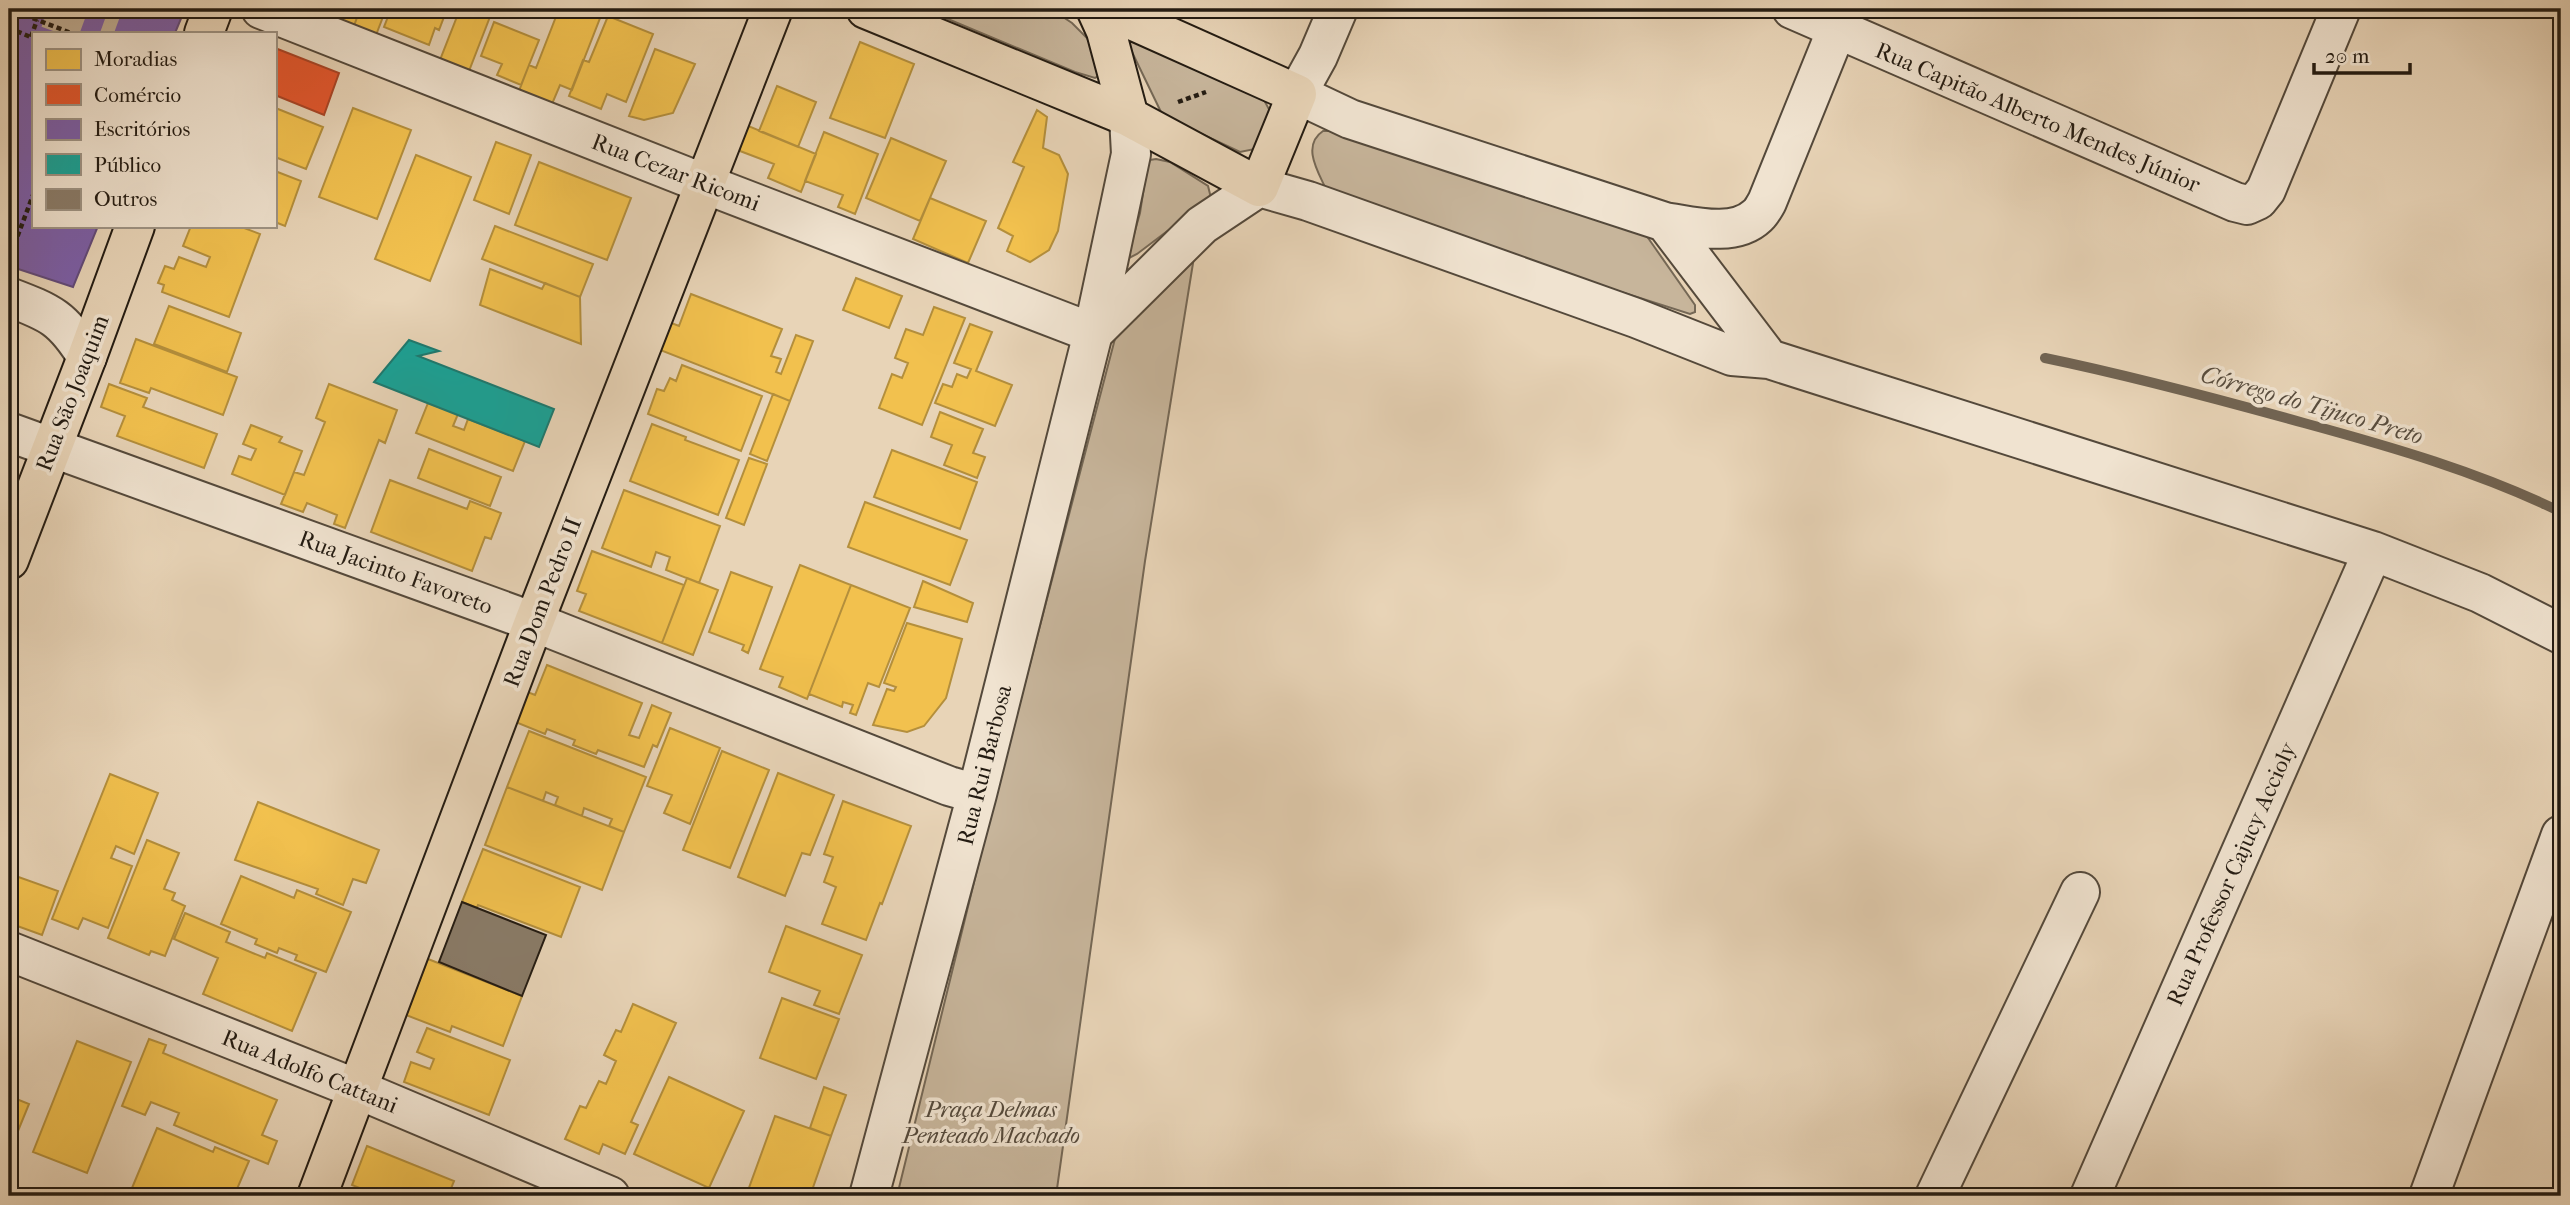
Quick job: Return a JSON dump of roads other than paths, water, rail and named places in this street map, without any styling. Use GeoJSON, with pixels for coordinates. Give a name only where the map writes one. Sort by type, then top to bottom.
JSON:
{"type":"FeatureCollection","features":[{"type":"Feature","properties":{"kind":"main road"},"geometry":{"type":"LineString","coordinates":[[204,32],[213,9]]}},
{"type":"Feature","properties":{"kind":"main road","name":"Rua Dom Pedro II"},"geometry":{"type":"LineString","coordinates":[[317,1196],[534,622],[773,9]]}},
{"type":"Feature","properties":{"kind":"main road"},"geometry":{"type":"LineString","coordinates":[[866,9],[1129,117],[1259,187],[1297,94],[1107,9]]}},
{"type":"Feature","properties":{"kind":"main road"},"geometry":{"type":"LineString","coordinates":[[1096,9],[1106,31],[1129,117]]}},
{"type":"Feature","properties":{"kind":"main road","name":"Rua São Joaquim"},"geometry":{"type":"LineString","coordinates":[[9,560],[88,357],[134,228]]}},
{"type":"Feature","properties":{"kind":"street","name":"Rua Cezar Ricomi"},"geometry":{"type":"LineString","coordinates":[[261,9],[1093,333]]}},
{"type":"Feature","properties":{"kind":"street"},"geometry":{"type":"LineString","coordinates":[[1338,9],[1318,56],[1297,94],[1350,119],[1665,222],[1706,228],[1744,225],[1757,216],[1766,202],[1841,19]]}},
{"type":"Feature","properties":{"kind":"street","name":"Rua Capitão Alberto Mendes Júnior"},"geometry":{"type":"LineString","coordinates":[[1792,9],[1841,19],[2235,202],[2247,205],[2258,200],[2266,190],[2340,9]]}},
{"type":"Feature","properties":{"kind":"street","name":"Rua Rui Barbosa"},"geometry":{"type":"LineString","coordinates":[[869,1196],[977,794],[1093,333],[1131,154],[1129,117]]}},
{"type":"Feature","properties":{"kind":"street"},"geometry":{"type":"LineString","coordinates":[[1093,333],[1202,225],[1259,187],[1334,210],[1636,318],[1732,356],[1769,359],[2373,551],[2480,593],[2561,634]]}},
{"type":"Feature","properties":{"kind":"street"},"geometry":{"type":"LineString","coordinates":[[1665,222],[1769,359]]}},
{"type":"Feature","properties":{"kind":"street"},"geometry":{"type":"LineString","coordinates":[[9,297],[55,317],[73,333],[88,357]]}},
{"type":"Feature","properties":{"kind":"street","name":"Rua Jacinto Favoreto"},"geometry":{"type":"LineString","coordinates":[[9,432],[534,622],[949,786],[977,794]]}},
{"type":"Feature","properties":{"kind":"street","name":"Rua Professor Cajucy Accioly"},"geometry":{"type":"LineString","coordinates":[[2090,1196],[2373,551]]}},
{"type":"Feature","properties":{"kind":"street"},"geometry":{"type":"LineString","coordinates":[[2429,1196],[2561,835]]}},
{"type":"Feature","properties":{"kind":"street"},"geometry":{"type":"LineString","coordinates":[[1935,1196],[2080,892]]}},
{"type":"Feature","properties":{"kind":"street","name":"Rua Adolfo Cattani"},"geometry":{"type":"LineString","coordinates":[[9,951],[357,1089],[610,1196]]}},
{"type":"Feature","properties":{"kind":"waterway","name":"Córrego do Tijuco Preto"},"geometry":{"type":"LineString","coordinates":[[2045,358],[2175,388],[2370,441],[2467,473],[2561,512]]}},
{"type":"Feature","properties":{"kind":"tunnel"},"geometry":{"type":"LineString","coordinates":[[48,9],[111,32]]}},
{"type":"Feature","properties":{"kind":"park label","name":"Praça Delmas Penteado Machado"},"geometry":{"type":"Point","coordinates":[991,1122]}}]}
